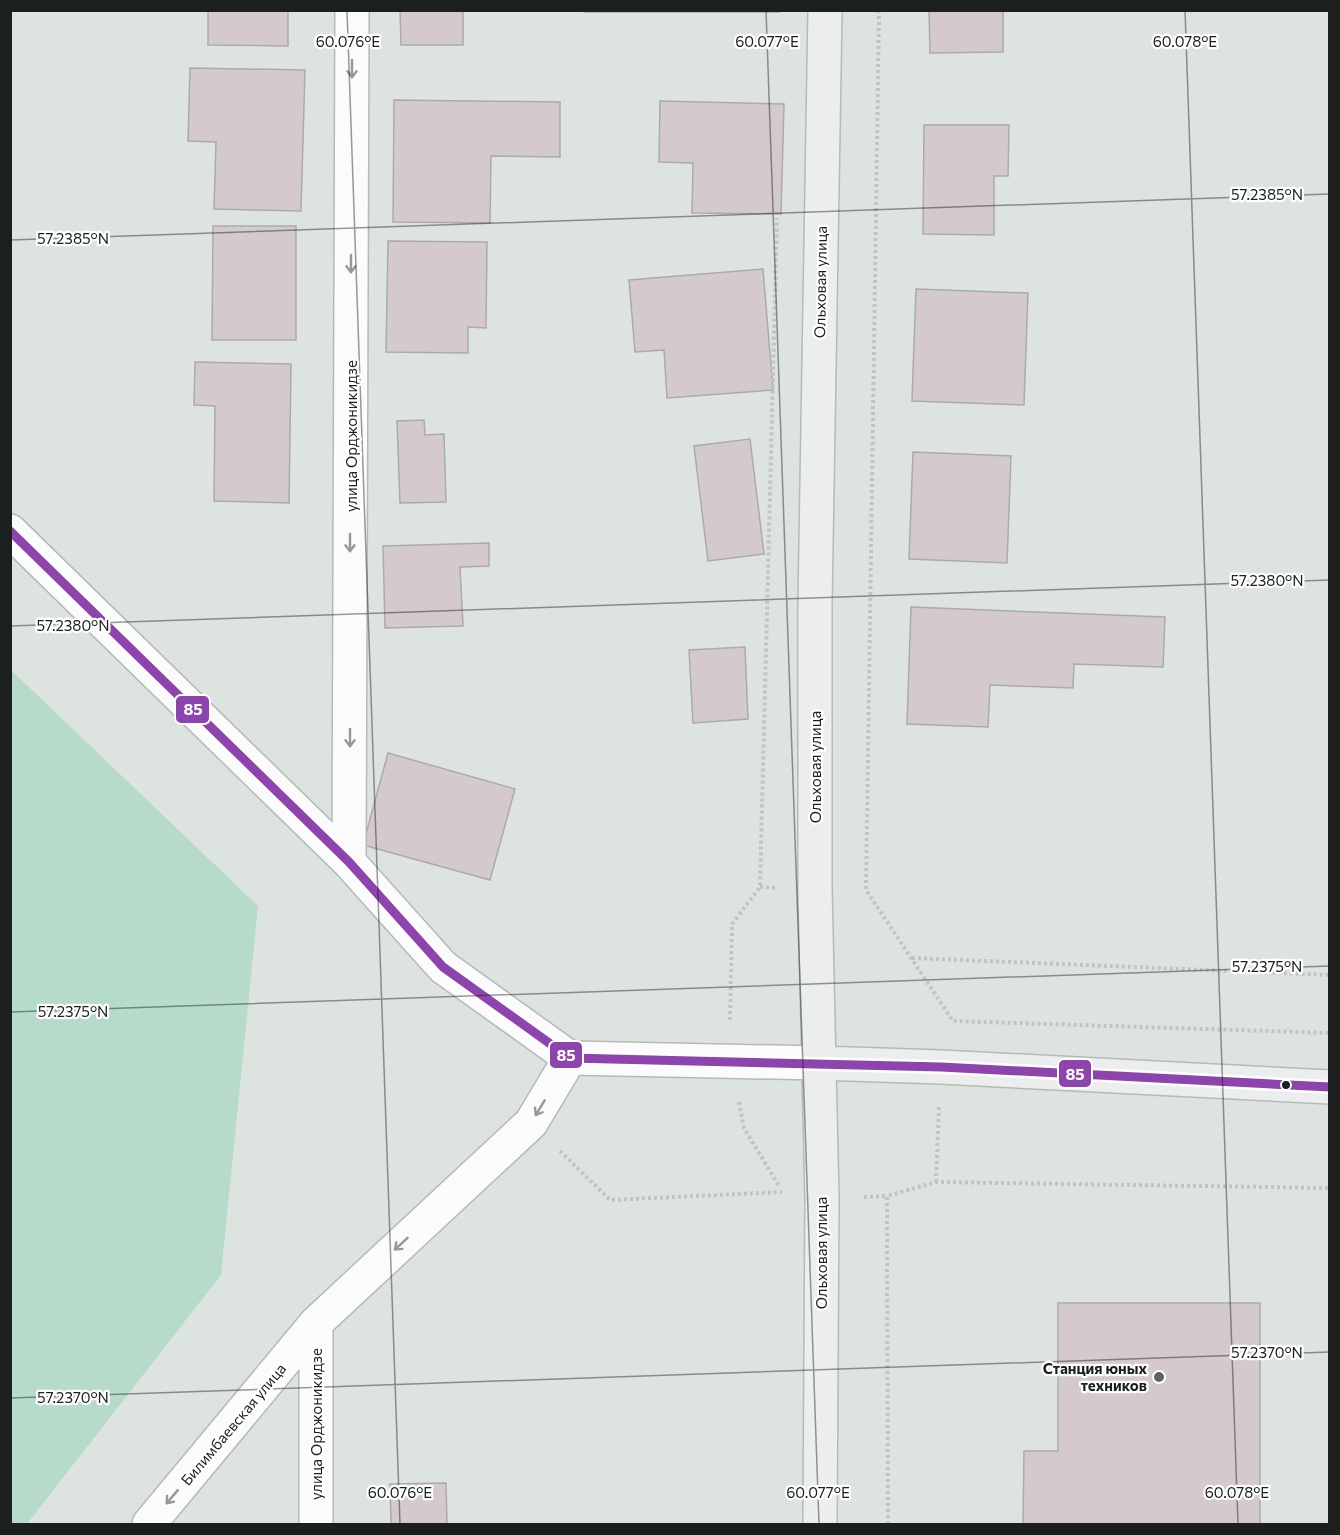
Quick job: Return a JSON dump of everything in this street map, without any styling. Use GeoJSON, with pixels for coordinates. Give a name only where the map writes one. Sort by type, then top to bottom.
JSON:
{"type":"FeatureCollection","features":[{"type":"Feature","properties":{"kind":"main road","name":"Ольховая улица"},"geometry":{"type":"LineString","coordinates":[[820,1524],[822,1198],[815,889],[815,604],[825,10]]}},
{"type":"Feature","properties":{"kind":"main road"},"geometry":{"type":"LineString","coordinates":[[819,1063],[1329,1087]]}},
{"type":"Feature","properties":{"kind":"street","name":"улица Орджоникидзе"},"geometry":{"type":"LineString","coordinates":[[349,862],[352,10]]}},
{"type":"Feature","properties":{"kind":"street"},"geometry":{"type":"LineString","coordinates":[[10,531],[349,862],[443,967],[570,1058],[819,1063]]}},
{"type":"Feature","properties":{"kind":"street","name":"Билимбаевская улица"},"geometry":{"type":"LineString","coordinates":[[149,1524],[316,1323],[531,1123],[570,1058]]}},
{"type":"Feature","properties":{"kind":"street","name":"улица Орджоникидзе"},"geometry":{"type":"LineString","coordinates":[[316,1323],[316,1524]]}},
{"type":"Feature","properties":{"kind":"path"},"geometry":{"type":"LineString","coordinates":[[879,10],[866,890],[953,1021],[1329,1033]]}},
{"type":"Feature","properties":{"kind":"path"},"geometry":{"type":"LineString","coordinates":[[777,212],[760,887],[732,924],[730,1061],[744,1128],[782,1192]]}},
{"type":"Feature","properties":{"kind":"path"},"geometry":{"type":"LineString","coordinates":[[912,958],[1329,975]]}},
{"type":"Feature","properties":{"kind":"path"},"geometry":{"type":"LineString","coordinates":[[531,1123],[610,1200],[782,1192],[822,1198],[887,1196],[936,1182],[1329,1188]]}},
{"type":"Feature","properties":{"kind":"path"},"geometry":{"type":"LineString","coordinates":[[887,1196],[888,1524]]}},
{"type":"Feature","properties":{"kind":"green space"},"geometry":{"type":"Polygon","coordinates":[[[10,669],[258,906],[221,1275],[27,1524],[10,1524],[10,669]]]}},
{"type":"Feature","properties":{"kind":"building"},"geometry":{"type":"Polygon","coordinates":[[[208,10],[288,10],[288,46],[208,45],[208,10]]]}},
{"type":"Feature","properties":{"kind":"building"},"geometry":{"type":"Polygon","coordinates":[[[400,10],[463,10],[463,45],[401,45],[400,10]]]}},
{"type":"Feature","properties":{"kind":"building"},"geometry":{"type":"Polygon","coordinates":[[[584,10],[779,10],[779,12],[584,12],[584,10]]]}},
{"type":"Feature","properties":{"kind":"building"},"geometry":{"type":"Polygon","coordinates":[[[929,10],[1003,10],[1003,52],[930,53],[929,10]]]}},
{"type":"Feature","properties":{"kind":"building"},"geometry":{"type":"Polygon","coordinates":[[[190,68],[305,70],[301,211],[214,209],[216,142],[188,141],[190,68]]]}},
{"type":"Feature","properties":{"kind":"building"},"geometry":{"type":"Polygon","coordinates":[[[394,100],[560,102],[560,157],[491,156],[490,223],[393,222],[394,100]]]}},
{"type":"Feature","properties":{"kind":"building"},"geometry":{"type":"Polygon","coordinates":[[[660,101],[784,104],[781,214],[692,213],[693,163],[659,162],[660,101]]]}},
{"type":"Feature","properties":{"kind":"building"},"geometry":{"type":"Polygon","coordinates":[[[924,125],[1009,125],[1008,176],[994,176],[994,235],[923,234],[924,125]]]}},
{"type":"Feature","properties":{"kind":"building"},"geometry":{"type":"Polygon","coordinates":[[[213,226],[296,226],[296,340],[212,340],[213,226]]]}},
{"type":"Feature","properties":{"kind":"building"},"geometry":{"type":"Polygon","coordinates":[[[388,241],[487,242],[486,328],[468,327],[468,353],[386,352],[388,241]]]}},
{"type":"Feature","properties":{"kind":"building"},"geometry":{"type":"Polygon","coordinates":[[[763,269],[773,390],[667,398],[664,350],[635,352],[629,280],[763,269]]]}},
{"type":"Feature","properties":{"kind":"building"},"geometry":{"type":"Polygon","coordinates":[[[916,289],[1028,293],[1024,405],[912,401],[916,289]]]}},
{"type":"Feature","properties":{"kind":"building"},"geometry":{"type":"Polygon","coordinates":[[[195,362],[291,364],[289,503],[214,501],[215,406],[194,405],[195,362]]]}},
{"type":"Feature","properties":{"kind":"building"},"geometry":{"type":"Polygon","coordinates":[[[424,420],[425,435],[444,434],[446,502],[400,503],[397,421],[424,420]]]}},
{"type":"Feature","properties":{"kind":"building"},"geometry":{"type":"Polygon","coordinates":[[[750,439],[764,554],[708,561],[694,446],[750,439]]]}},
{"type":"Feature","properties":{"kind":"building"},"geometry":{"type":"Polygon","coordinates":[[[913,452],[1011,456],[1007,563],[909,559],[913,452]]]}},
{"type":"Feature","properties":{"kind":"building"},"geometry":{"type":"Polygon","coordinates":[[[489,543],[489,566],[460,567],[463,626],[385,628],[383,546],[489,543]]]}},
{"type":"Feature","properties":{"kind":"building"},"geometry":{"type":"Polygon","coordinates":[[[911,607],[1165,617],[1163,667],[1074,664],[1073,688],[990,685],[988,727],[907,724],[911,607]]]}},
{"type":"Feature","properties":{"kind":"building"},"geometry":{"type":"Polygon","coordinates":[[[745,647],[748,719],[693,723],[689,650],[745,647]]]}},
{"type":"Feature","properties":{"kind":"building"},"geometry":{"type":"Polygon","coordinates":[[[388,753],[515,789],[490,880],[363,845],[388,753]]]}},
{"type":"Feature","properties":{"kind":"building","name":"Станция юных техников"},"geometry":{"type":"Polygon","coordinates":[[[1058,1303],[1260,1303],[1260,1524],[1023,1524],[1024,1451],[1058,1451],[1058,1303]]]}},
{"type":"Feature","properties":{"kind":"building"},"geometry":{"type":"Polygon","coordinates":[[[446,1483],[447,1524],[391,1524],[390,1484],[446,1483]]]}},
{"type":"Feature","properties":{"kind":"transit line","name":"85"},"geometry":{"type":"LineString","coordinates":[[10,531],[349,862],[443,967],[570,1058],[941,1067],[1330,1087]]}},
{"type":"Feature","properties":{"kind":"place","name":"Станция юных техников"},"geometry":{"type":"Point","coordinates":[1159,1377]}}]}
